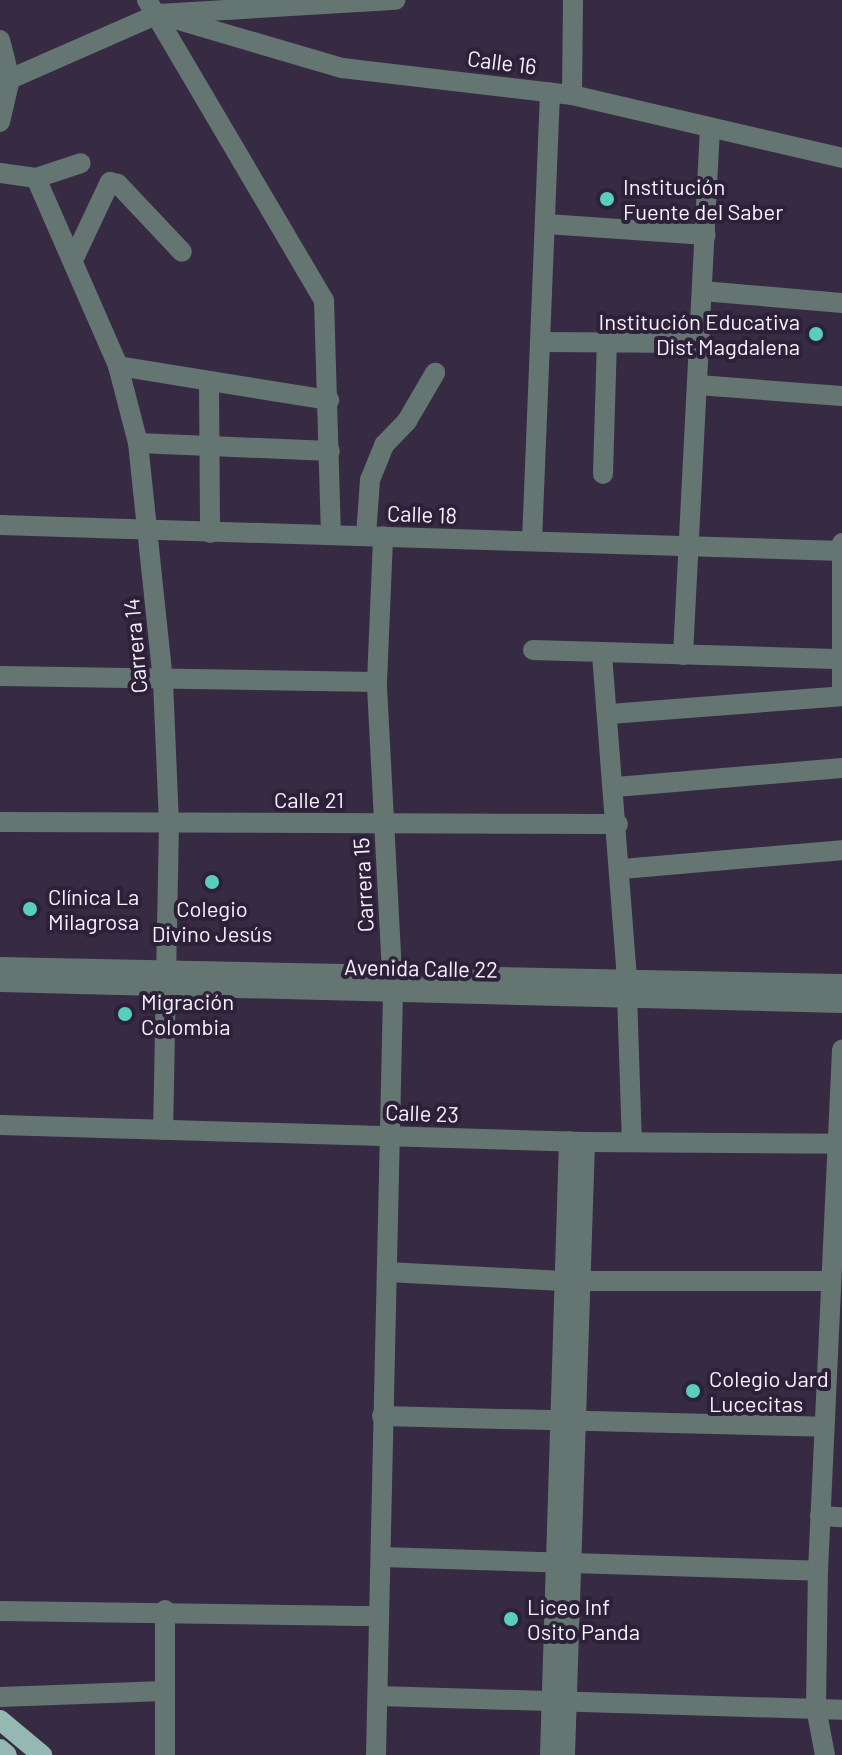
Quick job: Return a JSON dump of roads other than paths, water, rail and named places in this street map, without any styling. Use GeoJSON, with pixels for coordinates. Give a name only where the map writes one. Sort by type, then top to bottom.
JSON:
{"type":"FeatureCollection","features":[{"type":"Feature","properties":{"kind":"main road"},"geometry":{"type":"LineString","coordinates":[[0,1720],[42,1755]]}},
{"type":"Feature","properties":{"kind":"main road"},"geometry":{"type":"LineString","coordinates":[[0,1749],[7,1755]]}},
{"type":"Feature","properties":{"kind":"street"},"geometry":{"type":"LineString","coordinates":[[10,79],[152,7],[396,0]]}},
{"type":"Feature","properties":{"kind":"street"},"geometry":{"type":"LineString","coordinates":[[572,95],[573,0]]}},
{"type":"Feature","properties":{"kind":"street"},"geometry":{"type":"LineString","coordinates":[[152,7],[324,300],[331,534]]}},
{"type":"Feature","properties":{"kind":"street","name":"Calle 16"},"geometry":{"type":"LineString","coordinates":[[152,7],[342,68],[572,95],[842,158]]}},
{"type":"Feature","properties":{"kind":"street"},"geometry":{"type":"LineString","coordinates":[[0,40],[10,79],[0,122]]}},
{"type":"Feature","properties":{"kind":"street"},"geometry":{"type":"LineString","coordinates":[[532,541],[550,92]]}},
{"type":"Feature","properties":{"kind":"street"},"geometry":{"type":"LineString","coordinates":[[683,655],[710,128]]}},
{"type":"Feature","properties":{"kind":"street"},"geometry":{"type":"LineString","coordinates":[[0,173],[36,178],[81,163]]}},
{"type":"Feature","properties":{"kind":"street","name":"Carrera 14"},"geometry":{"type":"LineString","coordinates":[[36,178],[74,258],[118,366],[138,443],[163,681],[169,823],[170,978],[163,1130]]}},
{"type":"Feature","properties":{"kind":"street"},"geometry":{"type":"LineString","coordinates":[[74,258],[110,182],[118,184],[182,252]]}},
{"type":"Feature","properties":{"kind":"street"},"geometry":{"type":"LineString","coordinates":[[547,224],[706,235]]}},
{"type":"Feature","properties":{"kind":"street"},"geometry":{"type":"LineString","coordinates":[[702,291],[842,303]]}},
{"type":"Feature","properties":{"kind":"street"},"geometry":{"type":"LineString","coordinates":[[540,342],[698,343]]}},
{"type":"Feature","properties":{"kind":"street"},"geometry":{"type":"LineString","coordinates":[[603,474],[607,342]]}},
{"type":"Feature","properties":{"kind":"street"},"geometry":{"type":"LineString","coordinates":[[118,366],[329,400]]}},
{"type":"Feature","properties":{"kind":"street","name":"Carrera 15"},"geometry":{"type":"LineString","coordinates":[[376,1755],[392,984],[370,480],[384,445],[407,421],[435,373]]}},
{"type":"Feature","properties":{"kind":"street"},"geometry":{"type":"LineString","coordinates":[[209,381],[210,533]]}},
{"type":"Feature","properties":{"kind":"street"},"geometry":{"type":"LineString","coordinates":[[698,385],[842,396]]}},
{"type":"Feature","properties":{"kind":"street"},"geometry":{"type":"LineString","coordinates":[[138,443],[330,451]]}},
{"type":"Feature","properties":{"kind":"street","name":"Calle 18"},"geometry":{"type":"LineString","coordinates":[[0,525],[842,551]]}},
{"type":"Feature","properties":{"kind":"street"},"geometry":{"type":"LineString","coordinates":[[610,714],[842,695],[842,543]]}},
{"type":"Feature","properties":{"kind":"street"},"geometry":{"type":"LineString","coordinates":[[533,650],[841,659]]}},
{"type":"Feature","properties":{"kind":"street"},"geometry":{"type":"LineString","coordinates":[[602,654],[610,714],[622,869],[632,1141]]}},
{"type":"Feature","properties":{"kind":"street"},"geometry":{"type":"LineString","coordinates":[[0,676],[163,681],[377,682]]}},
{"type":"Feature","properties":{"kind":"street"},"geometry":{"type":"LineString","coordinates":[[616,787],[842,768]]}},
{"type":"Feature","properties":{"kind":"street","name":"Calle 21"},"geometry":{"type":"LineString","coordinates":[[0,822],[618,824]]}},
{"type":"Feature","properties":{"kind":"street"},"geometry":{"type":"LineString","coordinates":[[622,869],[842,850]]}},
{"type":"Feature","properties":{"kind":"street","name":"Avenida Calle 22"},"geometry":{"type":"LineString","coordinates":[[0,967],[170,978],[392,984],[842,984]]}},
{"type":"Feature","properties":{"kind":"street","name":"Avenida Calle 22"},"geometry":{"type":"LineString","coordinates":[[0,982],[170,978]]}},
{"type":"Feature","properties":{"kind":"street","name":"Avenida Calle 22"},"geometry":{"type":"LineString","coordinates":[[627,986],[842,1003]]}},
{"type":"Feature","properties":{"kind":"street"},"geometry":{"type":"LineString","coordinates":[[825,1755],[816,1708],[818,1571],[842,1050]]}},
{"type":"Feature","properties":{"kind":"street","name":"Calle 23"},"geometry":{"type":"LineString","coordinates":[[0,1125],[577,1142],[839,1143]]}},
{"type":"Feature","properties":{"kind":"street"},"geometry":{"type":"LineString","coordinates":[[550,1755],[559,1702],[565,1566],[577,1142]]}},
{"type":"Feature","properties":{"kind":"street"},"geometry":{"type":"LineString","coordinates":[[387,1272],[571,1280],[834,1269]]}},
{"type":"Feature","properties":{"kind":"street"},"geometry":{"type":"LineString","coordinates":[[382,1416],[824,1427]]}},
{"type":"Feature","properties":{"kind":"street"},"geometry":{"type":"LineString","coordinates":[[820,1516],[842,1517]]}},
{"type":"Feature","properties":{"kind":"street"},"geometry":{"type":"LineString","coordinates":[[381,1557],[565,1566],[818,1571]]}},
{"type":"Feature","properties":{"kind":"street"},"geometry":{"type":"LineString","coordinates":[[0,1611],[165,1610],[379,1616]]}},
{"type":"Feature","properties":{"kind":"street"},"geometry":{"type":"LineString","coordinates":[[165,1610],[165,1755]]}},
{"type":"Feature","properties":{"kind":"street"},"geometry":{"type":"LineString","coordinates":[[0,1697],[165,1691]]}},
{"type":"Feature","properties":{"kind":"street"},"geometry":{"type":"LineString","coordinates":[[379,1696],[842,1710]]}},
{"type":"Feature","properties":{"kind":"street"},"geometry":{"type":"LineString","coordinates":[[559,1702],[565,1755]]}},
{"type":"Feature","properties":{"kind":"place","name":"Institución Fuente del Saber"},"geometry":{"type":"Point","coordinates":[607,199]}},
{"type":"Feature","properties":{"kind":"place","name":"Institución Educativa Dist Magdalena"},"geometry":{"type":"Point","coordinates":[816,334]}},
{"type":"Feature","properties":{"kind":"place","name":"Colegio Divino Jesús"},"geometry":{"type":"Point","coordinates":[212,882]}},
{"type":"Feature","properties":{"kind":"place","name":"Clínica La Milagrosa"},"geometry":{"type":"Point","coordinates":[30,909]}},
{"type":"Feature","properties":{"kind":"place","name":"Migración Colombia"},"geometry":{"type":"Point","coordinates":[125,1014]}},
{"type":"Feature","properties":{"kind":"place","name":"Colegio Jard Lucecitas"},"geometry":{"type":"Point","coordinates":[693,1391]}},
{"type":"Feature","properties":{"kind":"place","name":"Liceo Inf Osito Panda"},"geometry":{"type":"Point","coordinates":[511,1619]}}]}
